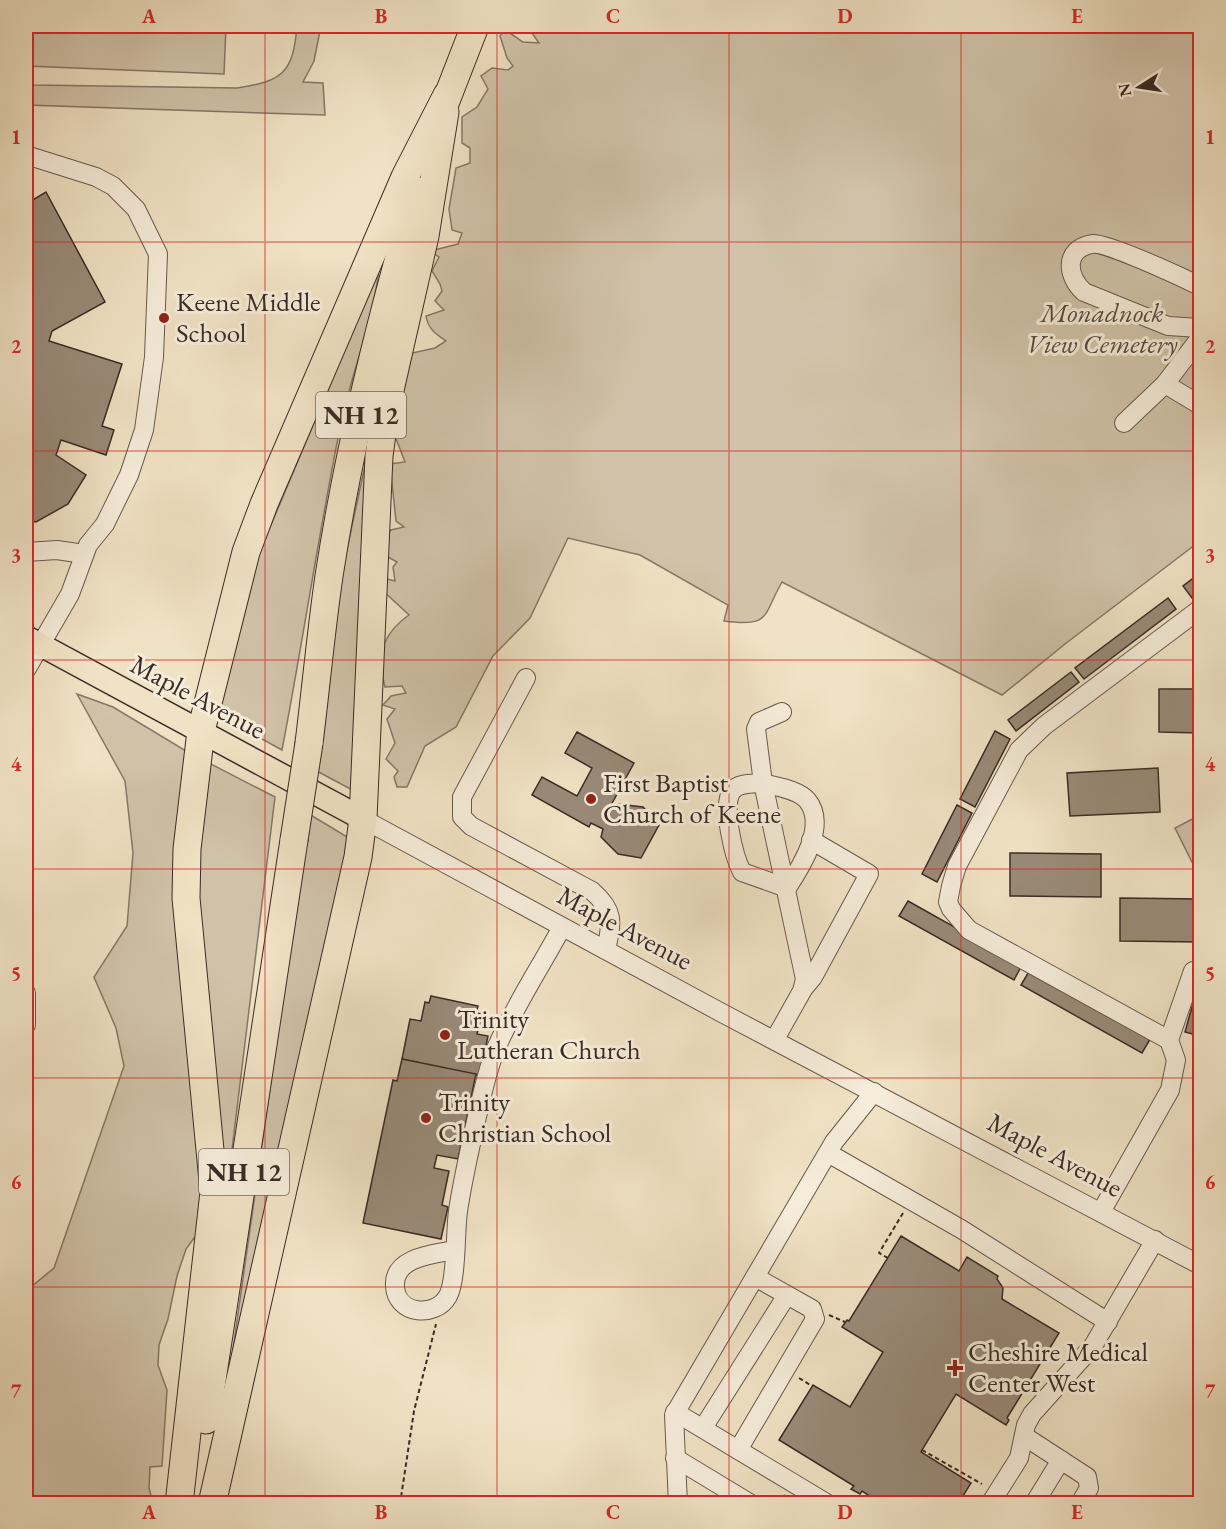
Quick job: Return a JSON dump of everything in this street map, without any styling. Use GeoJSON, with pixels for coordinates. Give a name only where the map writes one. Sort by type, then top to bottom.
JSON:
{"type":"FeatureCollection","features":[{"type":"Feature","properties":{"kind":"highway","name":"NH 12"},"geometry":{"type":"LineString","coordinates":[[193,1503],[309,743],[329,576],[346,479],[398,260],[447,95],[475,26]]}},
{"type":"Feature","properties":{"kind":"highway"},"geometry":{"type":"LineString","coordinates":[[179,1503],[214,1192],[186,898],[187,849],[201,731],[246,552],[264,504],[405,177],[447,95]]}},
{"type":"Feature","properties":{"kind":"highway"},"geometry":{"type":"LineString","coordinates":[[212,1503],[337,956],[363,819],[379,456],[385,412],[426,236],[439,165],[447,95]]}},
{"type":"Feature","properties":{"kind":"main road","name":"Maple Avenue"},"geometry":{"type":"LineString","coordinates":[[33,641],[363,819]]}},
{"type":"Feature","properties":{"kind":"street"},"geometry":{"type":"LineString","coordinates":[[26,155],[96,177],[113,186],[136,209],[158,255],[154,357],[144,430],[129,475],[105,524],[88,545],[70,594],[33,641],[26,670]]}},
{"type":"Feature","properties":{"kind":"street"},"geometry":{"type":"LineString","coordinates":[[1200,286],[1101,244],[1081,248],[1070,259],[1069,271],[1075,284],[1084,292],[1168,326],[1200,328]]}},
{"type":"Feature","properties":{"kind":"street"},"geometry":{"type":"LineString","coordinates":[[1124,423],[1165,384],[1200,338]]}},
{"type":"Feature","properties":{"kind":"street"},"geometry":{"type":"LineString","coordinates":[[1165,384],[1200,405]]}},
{"type":"Feature","properties":{"kind":"street"},"geometry":{"type":"LineString","coordinates":[[26,552],[57,550],[82,561]]}},
{"type":"Feature","properties":{"kind":"street"},"geometry":{"type":"LineString","coordinates":[[1169,1040],[969,930],[956,918],[948,902],[957,866],[1019,750],[1044,726],[1200,609]]}},
{"type":"Feature","properties":{"kind":"street"},"geometry":{"type":"LineString","coordinates":[[526,678],[462,797],[462,817],[471,826],[592,891],[604,902],[612,924],[606,950]]}},
{"type":"Feature","properties":{"kind":"street"},"geometry":{"type":"LineString","coordinates":[[782,712],[759,722],[756,729],[763,783],[804,969],[802,991]]}},
{"type":"Feature","properties":{"kind":"street"},"geometry":{"type":"LineString","coordinates":[[763,783],[787,789],[807,800],[814,824],[811,840],[799,870],[787,888],[742,872],[738,864],[729,826],[728,799],[733,789],[742,784],[763,783]]}},
{"type":"Feature","properties":{"kind":"street","name":"Maple Avenue"},"geometry":{"type":"LineString","coordinates":[[363,819],[1200,1265]]}},
{"type":"Feature","properties":{"kind":"street"},"geometry":{"type":"LineString","coordinates":[[775,1039],[802,991],[813,977],[869,874],[811,840]]}},
{"type":"Feature","properties":{"kind":"street"},"geometry":{"type":"LineString","coordinates":[[455,1250],[409,1262],[396,1275],[397,1296],[406,1306],[424,1311],[440,1305],[450,1293],[455,1250],[460,1200],[484,1085],[493,1059],[562,927]]}},
{"type":"Feature","properties":{"kind":"street"},"geometry":{"type":"LineString","coordinates":[[1101,1212],[1170,1090],[1176,1060],[1169,1040],[1193,971]]}},
{"type":"Feature","properties":{"kind":"street"},"geometry":{"type":"LineString","coordinates":[[26,993],[26,1025]]}},
{"type":"Feature","properties":{"kind":"street"},"geometry":{"type":"LineString","coordinates":[[678,1503],[673,1418],[675,1412],[828,1153],[874,1092]]}},
{"type":"Feature","properties":{"kind":"street"},"geometry":{"type":"LineString","coordinates":[[828,1153],[961,1229],[1108,1322]]}},
{"type":"Feature","properties":{"kind":"street"},"geometry":{"type":"LineString","coordinates":[[990,1503],[1019,1458],[1026,1425],[1032,1414],[1082,1362],[1155,1240]]}},
{"type":"Feature","properties":{"kind":"street"},"geometry":{"type":"LineString","coordinates":[[738,1450],[815,1319],[812,1309],[754,1277]]}},
{"type":"Feature","properties":{"kind":"street"},"geometry":{"type":"LineString","coordinates":[[703,1428],[788,1295]]}},
{"type":"Feature","properties":{"kind":"street"},"geometry":{"type":"LineString","coordinates":[[675,1412],[828,1503]]}},
{"type":"Feature","properties":{"kind":"street"},"geometry":{"type":"LineString","coordinates":[[1024,1436],[1087,1478],[1090,1483],[1080,1503]]}},
{"type":"Feature","properties":{"kind":"street"},"geometry":{"type":"LineString","coordinates":[[675,1458],[751,1503]]}},
{"type":"Feature","properties":{"kind":"street"},"geometry":{"type":"LineString","coordinates":[[1034,1503],[1061,1460]]}},
{"type":"Feature","properties":{"kind":"path"},"geometry":{"type":"LineString","coordinates":[[888,1258],[879,1253],[911,1200]]}},
{"type":"Feature","properties":{"kind":"path"},"geometry":{"type":"LineString","coordinates":[[400,1503],[414,1411],[440,1305]]}},
{"type":"Feature","properties":{"kind":"path"},"geometry":{"type":"LineString","coordinates":[[801,1380],[812,1386]]}},
{"type":"Feature","properties":{"kind":"path"},"geometry":{"type":"LineString","coordinates":[[922,1450],[979,1482]]}},
{"type":"Feature","properties":{"kind":"green space"},"geometry":{"type":"Polygon","coordinates":[[[27,26],[226,26],[224,74],[26,66],[27,26]]]}},
{"type":"Feature","properties":{"kind":"green space"},"geometry":{"type":"Polygon","coordinates":[[[297,26],[321,26],[314,61],[303,82],[323,83],[325,115],[26,105],[26,82],[33,85],[237,88],[265,82],[283,72],[288,64],[292,55],[297,26]]]}},
{"type":"Feature","properties":{"kind":"green space","name":"Monadnock View Cemetery"},"geometry":{"type":"Polygon","coordinates":[[[527,26],[1200,26],[1200,541],[1002,695],[782,582],[767,611],[758,621],[724,621],[728,605],[640,555],[568,538],[530,618],[493,656],[456,727],[425,746],[407,787],[397,787],[394,777],[398,771],[386,759],[395,743],[387,719],[395,709],[383,705],[391,696],[406,693],[402,686],[385,687],[381,665],[387,638],[392,630],[409,615],[380,588],[383,578],[395,581],[393,567],[397,562],[388,557],[383,540],[391,530],[404,527],[396,521],[390,464],[405,462],[395,436],[403,355],[435,348],[446,341],[431,328],[426,316],[444,310],[435,301],[442,291],[432,271],[439,257],[430,251],[458,244],[462,233],[452,230],[449,209],[456,168],[470,163],[470,148],[462,143],[462,117],[477,107],[488,89],[481,76],[492,68],[508,70],[513,66],[507,58],[500,36],[504,29],[523,42],[539,43],[527,26]]]}},
{"type":"Feature","properties":{"kind":"green space"},"geometry":{"type":"Polygon","coordinates":[[[379,268],[368,326],[341,423],[282,750],[213,712],[258,556],[379,268]]]}},
{"type":"Feature","properties":{"kind":"green space"},"geometry":{"type":"Polygon","coordinates":[[[379,400],[356,792],[315,770],[340,582],[379,400]]]}},
{"type":"Feature","properties":{"kind":"green space"},"geometry":{"type":"Polygon","coordinates":[[[77,694],[113,707],[191,754],[205,1181],[200,1241],[194,1238],[186,1249],[159,1345],[158,1365],[167,1390],[162,1466],[150,1467],[149,1488],[153,1503],[26,1504],[26,1291],[54,1268],[124,1066],[116,1028],[94,977],[127,926],[133,853],[125,781],[77,694]]]}},
{"type":"Feature","properties":{"kind":"green space"},"geometry":{"type":"Polygon","coordinates":[[[205,761],[275,797],[223,1223],[196,900],[205,761]]]}},
{"type":"Feature","properties":{"kind":"green space"},"geometry":{"type":"Polygon","coordinates":[[[309,814],[354,841],[227,1412],[233,1349],[309,814]]]}},
{"type":"Feature","properties":{"kind":"green space"},"geometry":{"type":"Polygon","coordinates":[[[1200,815],[1200,858],[1192,862],[1175,828],[1200,815]]]}},
{"type":"Feature","properties":{"kind":"building"},"geometry":{"type":"Polygon","coordinates":[[[46,192],[105,302],[52,331],[49,341],[122,364],[102,426],[114,430],[106,455],[61,440],[56,455],[86,475],[68,504],[36,522],[26,520],[26,286],[29,275],[26,274],[26,204],[46,192]]]}},
{"type":"Feature","properties":{"kind":"building"},"geometry":{"type":"Polygon","coordinates":[[[1200,573],[1200,591],[1192,598],[1183,586],[1200,573]]]}},
{"type":"Feature","properties":{"kind":"building"},"geometry":{"type":"Polygon","coordinates":[[[1168,598],[1176,609],[1084,679],[1075,668],[1168,598]]]}},
{"type":"Feature","properties":{"kind":"building"},"geometry":{"type":"Polygon","coordinates":[[[1071,672],[1079,682],[1016,731],[1008,720],[1071,672]]]}},
{"type":"Feature","properties":{"kind":"building"},"geometry":{"type":"Polygon","coordinates":[[[1159,689],[1200,689],[1200,733],[1159,732],[1159,689]]]}},
{"type":"Feature","properties":{"kind":"building"},"geometry":{"type":"Polygon","coordinates":[[[995,731],[1010,739],[975,807],[960,799],[995,731]]]}},
{"type":"Feature","properties":{"kind":"building"},"geometry":{"type":"Polygon","coordinates":[[[577,732],[634,763],[610,807],[613,810],[618,804],[643,807],[659,825],[641,858],[618,854],[601,837],[603,829],[591,823],[589,827],[532,795],[542,777],[577,796],[592,768],[565,753],[577,732]]]}},
{"type":"Feature","properties":{"kind":"building"},"geometry":{"type":"Polygon","coordinates":[[[1158,768],[1160,812],[1070,816],[1067,773],[1158,768]]]}},
{"type":"Feature","properties":{"kind":"building"},"geometry":{"type":"Polygon","coordinates":[[[957,805],[972,813],[937,882],[922,874],[957,805]]]}},
{"type":"Feature","properties":{"kind":"building"},"geometry":{"type":"Polygon","coordinates":[[[1010,853],[1101,854],[1101,897],[1010,896],[1010,853]]]}},
{"type":"Feature","properties":{"kind":"building"},"geometry":{"type":"Polygon","coordinates":[[[1120,898],[1200,899],[1200,942],[1120,941],[1120,898]]]}},
{"type":"Feature","properties":{"kind":"building"},"geometry":{"type":"Polygon","coordinates":[[[908,901],[1022,965],[1014,980],[899,916],[908,901]]]}},
{"type":"Feature","properties":{"kind":"building"},"geometry":{"type":"Polygon","coordinates":[[[1031,968],[1152,1036],[1142,1053],[1021,985],[1031,968]]]}},
{"type":"Feature","properties":{"kind":"building"},"geometry":{"type":"Polygon","coordinates":[[[1200,978],[1200,1036],[1185,1032],[1200,978]]]}},
{"type":"Feature","properties":{"kind":"building","name":"Trinity Lutheran Church"},"geometry":{"type":"Polygon","coordinates":[[[431,996],[478,1006],[476,1013],[482,1014],[477,1034],[488,1036],[480,1076],[402,1059],[410,1019],[421,1021],[425,1002],[429,1003],[431,996]]]}},
{"type":"Feature","properties":{"kind":"building","name":"Trinity Christian School"},"geometry":{"type":"Polygon","coordinates":[[[402,1059],[476,1074],[458,1159],[437,1155],[434,1168],[449,1171],[442,1205],[448,1207],[441,1239],[363,1223],[393,1080],[397,1081],[402,1059]]]}},
{"type":"Feature","properties":{"kind":"building","name":"Cheshire Medical Center West"},"geometry":{"type":"Polygon","coordinates":[[[901,1236],[959,1271],[967,1257],[998,1276],[997,1279],[1003,1288],[1002,1299],[1059,1333],[1007,1418],[1009,1420],[1006,1425],[956,1394],[922,1450],[921,1452],[971,1483],[958,1504],[882,1504],[862,1491],[860,1494],[851,1489],[854,1486],[779,1440],[813,1385],[850,1407],[883,1352],[842,1327],[847,1320],[849,1321],[901,1236]]]}},
{"type":"Feature","properties":{"kind":"place","name":"Keene Middle School"},"geometry":{"type":"Point","coordinates":[164,318]}},
{"type":"Feature","properties":{"kind":"place","name":"First Baptist Church of Keene"},"geometry":{"type":"Point","coordinates":[591,799]}},
{"type":"Feature","properties":{"kind":"place","name":"Trinity Lutheran Church"},"geometry":{"type":"Point","coordinates":[445,1035]}},
{"type":"Feature","properties":{"kind":"place","name":"Trinity Christian School"},"geometry":{"type":"Point","coordinates":[426,1118]}},
{"type":"Feature","properties":{"kind":"place","name":"Cheshire Medical Center West"},"geometry":{"type":"Point","coordinates":[955,1368]}}]}
